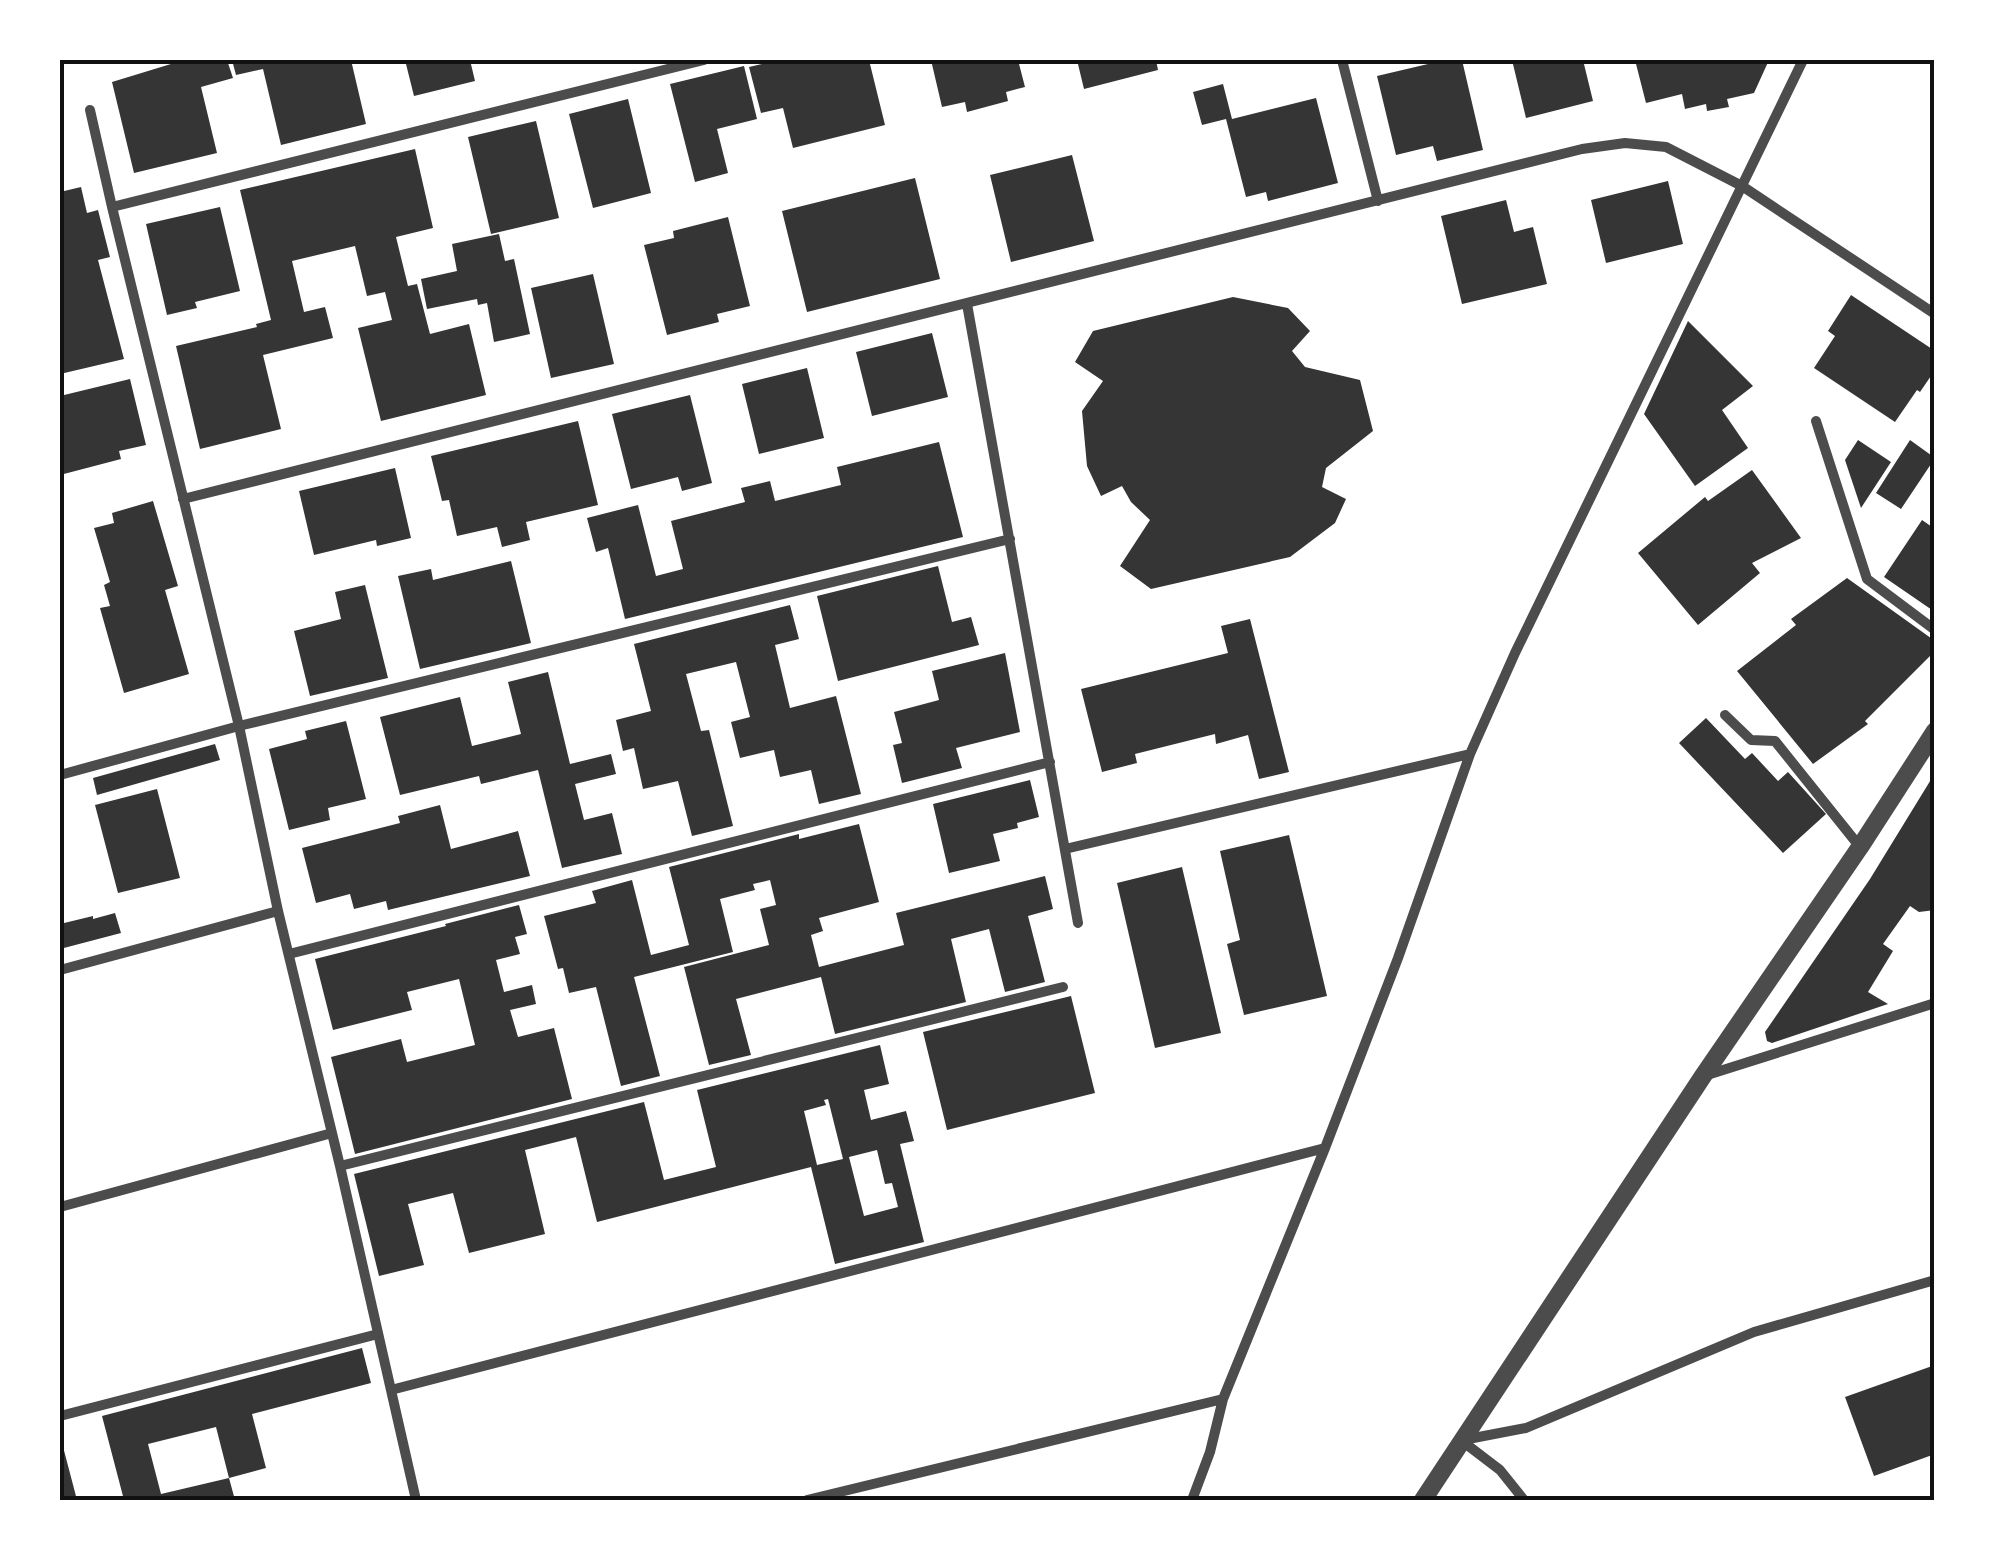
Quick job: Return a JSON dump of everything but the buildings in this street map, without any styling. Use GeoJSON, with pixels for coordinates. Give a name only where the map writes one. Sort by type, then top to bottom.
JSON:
{"type":"FeatureCollection","features":[{"type":"Feature","properties":{"kind":"street"},"geometry":{"type":"LineString","coordinates":[[112,207],[704,60]]}},
{"type":"Feature","properties":{"kind":"street"},"geometry":{"type":"LineString","coordinates":[[1342,60],[1378,201]]}},
{"type":"Feature","properties":{"kind":"street"},"geometry":{"type":"LineString","coordinates":[[1192,1500],[1224,1399],[1398,958],[1470,754],[1515,653],[1803,60]]}},
{"type":"Feature","properties":{"kind":"street"},"geometry":{"type":"LineString","coordinates":[[90,110],[239,726],[278,911],[416,1500]]}},
{"type":"Feature","properties":{"kind":"street"},"geometry":{"type":"LineString","coordinates":[[182,499],[1582,149],[1626,143],[1666,147],[1742,186],[1935,314]]}},
{"type":"Feature","properties":{"kind":"street"},"geometry":{"type":"LineString","coordinates":[[967,304],[1078,923]]}},
{"type":"Feature","properties":{"kind":"street"},"geometry":{"type":"LineString","coordinates":[[1816,422],[1867,579],[1935,630]]}},
{"type":"Feature","properties":{"kind":"street"},"geometry":{"type":"LineString","coordinates":[[60,775],[239,726],[1010,539]]}},
{"type":"Feature","properties":{"kind":"street"},"geometry":{"type":"LineString","coordinates":[[1724,716],[1751,740],[1775,741],[1860,847]]}},
{"type":"Feature","properties":{"kind":"street"},"geometry":{"type":"LineString","coordinates":[[1423,1500],[1935,732]]}},
{"type":"Feature","properties":{"kind":"street"},"geometry":{"type":"LineString","coordinates":[[1065,849],[1470,754]]}},
{"type":"Feature","properties":{"kind":"street"},"geometry":{"type":"LineString","coordinates":[[288,954],[1050,762]]}},
{"type":"Feature","properties":{"kind":"street"},"geometry":{"type":"LineString","coordinates":[[60,970],[278,911]]}},
{"type":"Feature","properties":{"kind":"street"},"geometry":{"type":"LineString","coordinates":[[340,1166],[1063,988]]}},
{"type":"Feature","properties":{"kind":"street"},"geometry":{"type":"LineString","coordinates":[[1703,1076],[1935,1003]]}},
{"type":"Feature","properties":{"kind":"street"},"geometry":{"type":"LineString","coordinates":[[60,1206],[332,1133]]}},
{"type":"Feature","properties":{"kind":"street"},"geometry":{"type":"LineString","coordinates":[[391,1390],[1325,1148]]}},
{"type":"Feature","properties":{"kind":"street"},"geometry":{"type":"LineString","coordinates":[[1462,1440],[1526,1428],[1754,1332],[1935,1280]]}},
{"type":"Feature","properties":{"kind":"street"},"geometry":{"type":"LineString","coordinates":[[60,1416],[378,1334]]}},
{"type":"Feature","properties":{"kind":"street"},"geometry":{"type":"LineString","coordinates":[[806,1500],[1224,1399]]}},
{"type":"Feature","properties":{"kind":"street"},"geometry":{"type":"LineString","coordinates":[[1462,1440],[1500,1470],[1524,1500]]}}]}
